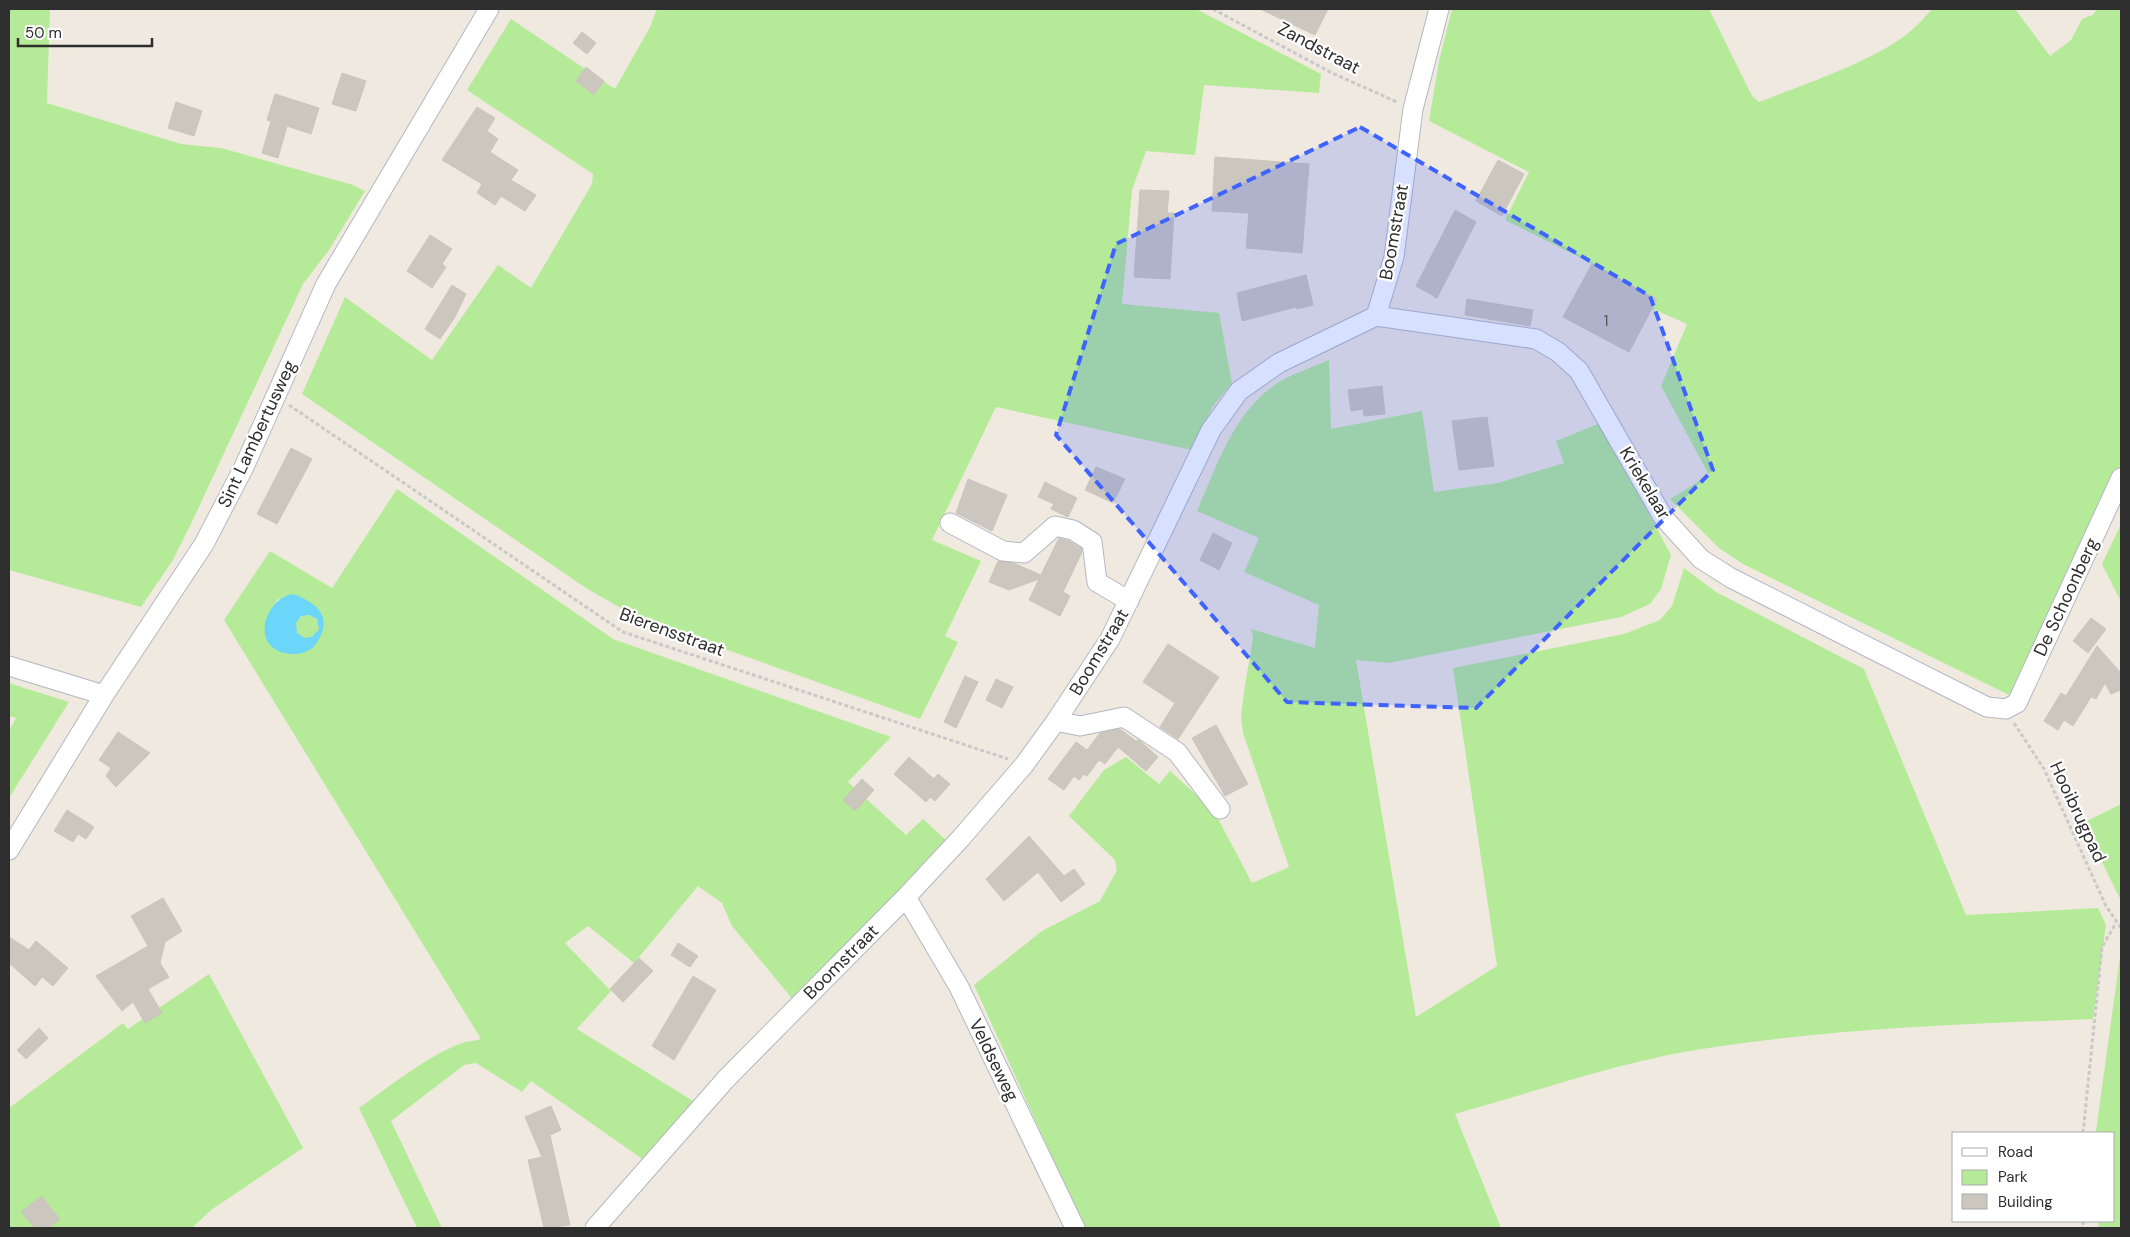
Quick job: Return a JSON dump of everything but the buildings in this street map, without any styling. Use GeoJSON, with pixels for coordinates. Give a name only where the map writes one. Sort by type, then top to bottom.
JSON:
{"type":"FeatureCollection","features":[{"type":"Feature","properties":{"kind":"street","name":"Sint Lambertusweg"},"geometry":{"type":"LineString","coordinates":[[9,850],[104,695],[204,544],[244,466],[274,395],[326,284],[489,9]]}},
{"type":"Feature","properties":{"kind":"street","name":"Boomstraat"},"geometry":{"type":"LineString","coordinates":[[595,1228],[726,1079],[906,897],[961,838],[1024,765],[1056,721],[1110,639],[1211,430],[1239,391],[1278,363],[1376,316],[1394,257],[1413,109],[1439,9]]}},
{"type":"Feature","properties":{"kind":"street","name":"Kriekelaar"},"geometry":{"type":"LineString","coordinates":[[1376,316],[1536,339],[1558,352],[1579,371],[1663,517],[1701,559],[1731,578],[1987,707],[2006,709]]}},
{"type":"Feature","properties":{"kind":"street","name":"De Schoonberg"},"geometry":{"type":"LineString","coordinates":[[2006,709],[2017,704],[2121,478]]}},
{"type":"Feature","properties":{"kind":"street"},"geometry":{"type":"LineString","coordinates":[[950,523],[1003,551],[1024,553],[1055,526],[1073,530],[1092,542],[1097,582],[1129,601]]}},
{"type":"Feature","properties":{"kind":"street"},"geometry":{"type":"LineString","coordinates":[[9,666],[104,695]]}},
{"type":"Feature","properties":{"kind":"street"},"geometry":{"type":"LineString","coordinates":[[1056,721],[1080,726],[1124,717],[1177,752],[1220,809]]}},
{"type":"Feature","properties":{"kind":"street","name":"Veldseweg"},"geometry":{"type":"LineString","coordinates":[[906,897],[959,987],[1075,1228]]}},
{"type":"Feature","properties":{"kind":"path","name":"Zandstraat"},"geometry":{"type":"LineString","coordinates":[[1213,9],[1332,73],[1413,109]]}},
{"type":"Feature","properties":{"kind":"path","name":"Bierensstraat"},"geometry":{"type":"LineString","coordinates":[[274,395],[623,632],[1024,765]]}},
{"type":"Feature","properties":{"kind":"path","name":"Hooibrugpad"},"geometry":{"type":"LineString","coordinates":[[2006,709],[2044,768],[2106,906],[2121,928]]}},
{"type":"Feature","properties":{"kind":"path"},"geometry":{"type":"LineString","coordinates":[[2083,1132],[2102,947],[2116,923]]}},
{"type":"Feature","properties":{"kind":"highlighted area"},"geometry":{"type":"Polygon","coordinates":[[[1360,127],[1650,296],[1713,470],[1476,708],[1287,702],[1056,435],[1116,244],[1360,127]]]}},
{"type":"Feature","properties":{"kind":"green space"},"geometry":{"type":"Polygon","coordinates":[[[9,9],[50,9],[47,103],[181,144],[221,148],[353,185],[365,191],[329,250],[303,284],[173,560],[141,607],[9,570],[9,9]]]}},
{"type":"Feature","properties":{"kind":"green space"},"geometry":{"type":"Polygon","coordinates":[[[657,9],[1196,9],[1321,74],[1319,93],[1204,85],[1195,155],[1146,151],[1132,190],[1122,304],[1219,313],[1232,383],[1213,406],[1192,450],[996,407],[932,540],[981,561],[945,636],[958,642],[920,719],[636,617],[586,588],[302,394],[345,297],[432,360],[498,265],[531,288],[592,184],[593,174],[467,90],[511,19],[615,89],[650,27],[657,9]]]}},
{"type":"Feature","properties":{"kind":"green space"},"geometry":{"type":"Polygon","coordinates":[[[1452,9],[1709,9],[1752,96],[1759,102],[1862,61],[1900,39],[1914,28],[1932,9],[2015,9],[2050,56],[2071,40],[2082,19],[2093,15],[2097,9],[2121,9],[2121,466],[2011,696],[1743,564],[1719,548],[1670,499],[1709,475],[1661,386],[1687,324],[1585,279],[1591,263],[1505,220],[1529,172],[1429,121],[1439,61],[1452,9]]]}},
{"type":"Feature","properties":{"kind":"green space"},"geometry":{"type":"Polygon","coordinates":[[[1329,360],[1331,429],[1422,411],[1434,492],[1498,483],[1564,463],[1556,441],[1598,424],[1615,450],[1671,555],[1661,589],[1650,604],[1621,617],[1389,663],[1356,660],[1416,1017],[1497,966],[1453,668],[1624,634],[1660,620],[1672,606],[1684,568],[1716,592],[1864,669],[1966,915],[2098,908],[2106,925],[2093,1019],[1856,1031],[1715,1047],[1682,1052],[1617,1067],[1455,1114],[1501,1228],[1084,1228],[974,985],[1042,931],[1100,901],[1117,870],[1115,860],[1069,816],[1104,770],[1126,757],[1159,784],[1170,771],[1214,811],[1252,883],[1289,867],[1243,733],[1241,716],[1253,637],[1251,629],[1315,648],[1319,605],[1244,572],[1259,538],[1197,511],[1227,443],[1236,427],[1259,398],[1279,382],[1329,360]]]}},
{"type":"Feature","properties":{"kind":"green space"},"geometry":{"type":"Polygon","coordinates":[[[397,489],[613,639],[891,737],[848,782],[906,835],[923,819],[949,843],[794,1001],[732,926],[722,903],[698,886],[634,963],[588,926],[565,943],[611,991],[577,1029],[698,1104],[651,1165],[531,1081],[522,1092],[476,1063],[464,1065],[391,1121],[442,1228],[417,1228],[359,1108],[436,1055],[462,1043],[481,1039],[224,620],[270,551],[332,588],[397,489]],[[278,599],[268,616],[266,638],[318,641],[322,614],[278,599]]]}},
{"type":"Feature","properties":{"kind":"green space"},"geometry":{"type":"Polygon","coordinates":[[[2121,524],[2121,602],[2102,564],[2121,524]]]}},
{"type":"Feature","properties":{"kind":"green space"},"geometry":{"type":"Polygon","coordinates":[[[307,615],[315,619],[319,627],[315,635],[307,639],[299,635],[295,627],[299,619],[307,615]]]}},
{"type":"Feature","properties":{"kind":"green space"},"geometry":{"type":"Polygon","coordinates":[[[9,683],[69,702],[9,798],[9,731],[16,718],[9,716],[9,683]]]}},
{"type":"Feature","properties":{"kind":"green space"},"geometry":{"type":"Polygon","coordinates":[[[2121,804],[2121,898],[2120,899],[2083,823],[2121,804]]]}},
{"type":"Feature","properties":{"kind":"green space"},"geometry":{"type":"Polygon","coordinates":[[[2121,949],[2121,1228],[2099,1228],[2098,1222],[2115,1222],[2115,1132],[2096,1131],[2121,949]]]}},
{"type":"Feature","properties":{"kind":"green space"},"geometry":{"type":"Polygon","coordinates":[[[209,974],[303,1148],[211,1210],[192,1228],[9,1228],[9,1108],[123,1023],[128,1029],[209,974]]]}},
{"type":"Feature","properties":{"kind":"water"},"geometry":{"type":"Polygon","coordinates":[[[293,594],[310,602],[321,613],[323,619],[324,627],[315,645],[304,652],[296,654],[289,654],[275,649],[266,638],[265,624],[270,610],[280,599],[293,594]],[[309,615],[301,616],[296,623],[297,633],[304,638],[312,637],[319,629],[317,619],[309,615]]]}}]}
